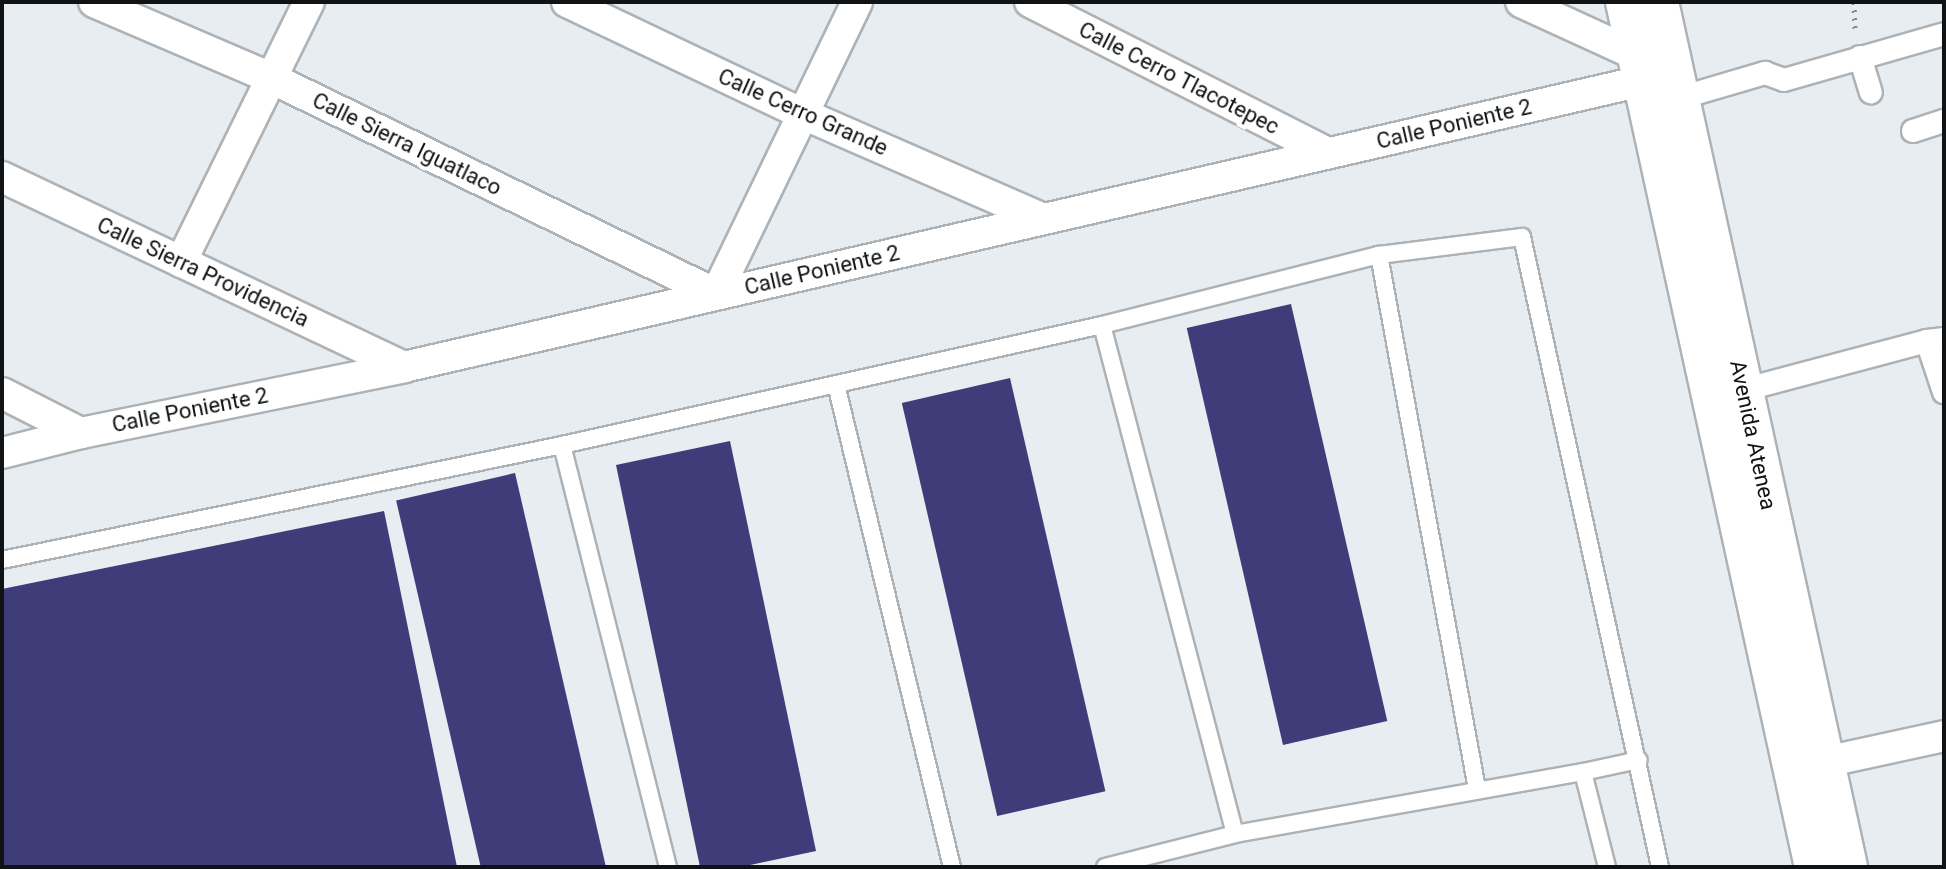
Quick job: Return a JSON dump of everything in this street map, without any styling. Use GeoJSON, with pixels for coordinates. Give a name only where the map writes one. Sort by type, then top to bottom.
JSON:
{"type":"FeatureCollection","features":[{"type":"Feature","properties":{"kind":"street","name":"Calle Sierra Iguatlaco"},"geometry":{"type":"LineString","coordinates":[[94,2],[271,78],[716,294]]}},
{"type":"Feature","properties":{"kind":"street"},"geometry":{"type":"LineString","coordinates":[[181,262],[309,2]]}},
{"type":"Feature","properties":{"kind":"street","name":"Calle Cerro Grande"},"geometry":{"type":"LineString","coordinates":[[567,2],[803,114],[1041,218]]}},
{"type":"Feature","properties":{"kind":"street"},"geometry":{"type":"LineString","coordinates":[[716,294],[857,2]]}},
{"type":"Feature","properties":{"kind":"street","name":"Calle Cerro Tlacotepec"},"geometry":{"type":"LineString","coordinates":[[1030,2],[1327,153]]}},
{"type":"Feature","properties":{"kind":"street"},"geometry":{"type":"LineString","coordinates":[[1521,2],[1639,68]]}},
{"type":"Feature","properties":{"kind":"street","name":"Avenida Atenea"},"geometry":{"type":"LineString","coordinates":[[1625,2],[1814,867]]}},
{"type":"Feature","properties":{"kind":"street","name":"Avenida Atenea"},"geometry":{"type":"LineString","coordinates":[[1659,2],[1848,867]]}},
{"type":"Feature","properties":{"kind":"street"},"geometry":{"type":"LineString","coordinates":[[1680,98],[1765,73],[1784,80],[1944,34]]}},
{"type":"Feature","properties":{"kind":"street"},"geometry":{"type":"LineString","coordinates":[[1860,57],[1871,92]]}},
{"type":"Feature","properties":{"kind":"street","name":"Calle Poniente 2"},"geometry":{"type":"LineString","coordinates":[[2,453],[81,433],[404,367],[1327,153],[1639,68]]}},
{"type":"Feature","properties":{"kind":"street"},"geometry":{"type":"LineString","coordinates":[[1913,131],[1944,121]]}},
{"type":"Feature","properties":{"kind":"street","name":"Calle Sierra Providencia"},"geometry":{"type":"LineString","coordinates":[[2,177],[404,367]]}},
{"type":"Feature","properties":{"kind":"street"},"geometry":{"type":"LineString","coordinates":[[1743,390],[1935,340],[1944,392]]}},
{"type":"Feature","properties":{"kind":"street"},"geometry":{"type":"LineString","coordinates":[[2,393],[81,433]]}},
{"type":"Feature","properties":{"kind":"street"},"geometry":{"type":"LineString","coordinates":[[1825,762],[1944,736]]}},
{"type":"Feature","properties":{"kind":"lane"},"geometry":{"type":"LineString","coordinates":[[2,560],[562,445],[1102,325],[1379,255],[1522,237],[1660,867]]}},
{"type":"Feature","properties":{"kind":"lane"},"geometry":{"type":"LineString","coordinates":[[1379,255],[1477,789]]}},
{"type":"Feature","properties":{"kind":"lane"},"geometry":{"type":"LineString","coordinates":[[1102,325],[1235,834]]}},
{"type":"Feature","properties":{"kind":"lane"},"geometry":{"type":"LineString","coordinates":[[836,384],[952,867]]}},
{"type":"Feature","properties":{"kind":"lane"},"geometry":{"type":"LineString","coordinates":[[562,445],[668,867]]}},
{"type":"Feature","properties":{"kind":"lane"},"geometry":{"type":"LineString","coordinates":[[1105,867],[1235,834],[1639,760]]}},
{"type":"Feature","properties":{"kind":"lane"},"geometry":{"type":"LineString","coordinates":[[1583,772],[1607,867]]}},
{"type":"Feature","properties":{"kind":"building"},"geometry":{"type":"Polygon","coordinates":[[[1291,304],[1387,721],[1283,745],[1187,328],[1291,304]]]}},
{"type":"Feature","properties":{"kind":"building"},"geometry":{"type":"Polygon","coordinates":[[[1010,378],[1105,791],[997,816],[902,403],[1010,378]]]}},
{"type":"Feature","properties":{"kind":"building"},"geometry":{"type":"Polygon","coordinates":[[[730,441],[816,851],[741,867],[700,867],[616,465],[730,441]]]}},
{"type":"Feature","properties":{"kind":"building"},"geometry":{"type":"Polygon","coordinates":[[[515,473],[606,867],[481,867],[396,500],[515,473]]]}},
{"type":"Feature","properties":{"kind":"building"},"geometry":{"type":"Polygon","coordinates":[[[384,511],[457,867],[2,867],[2,589],[384,511]]]}}]}
